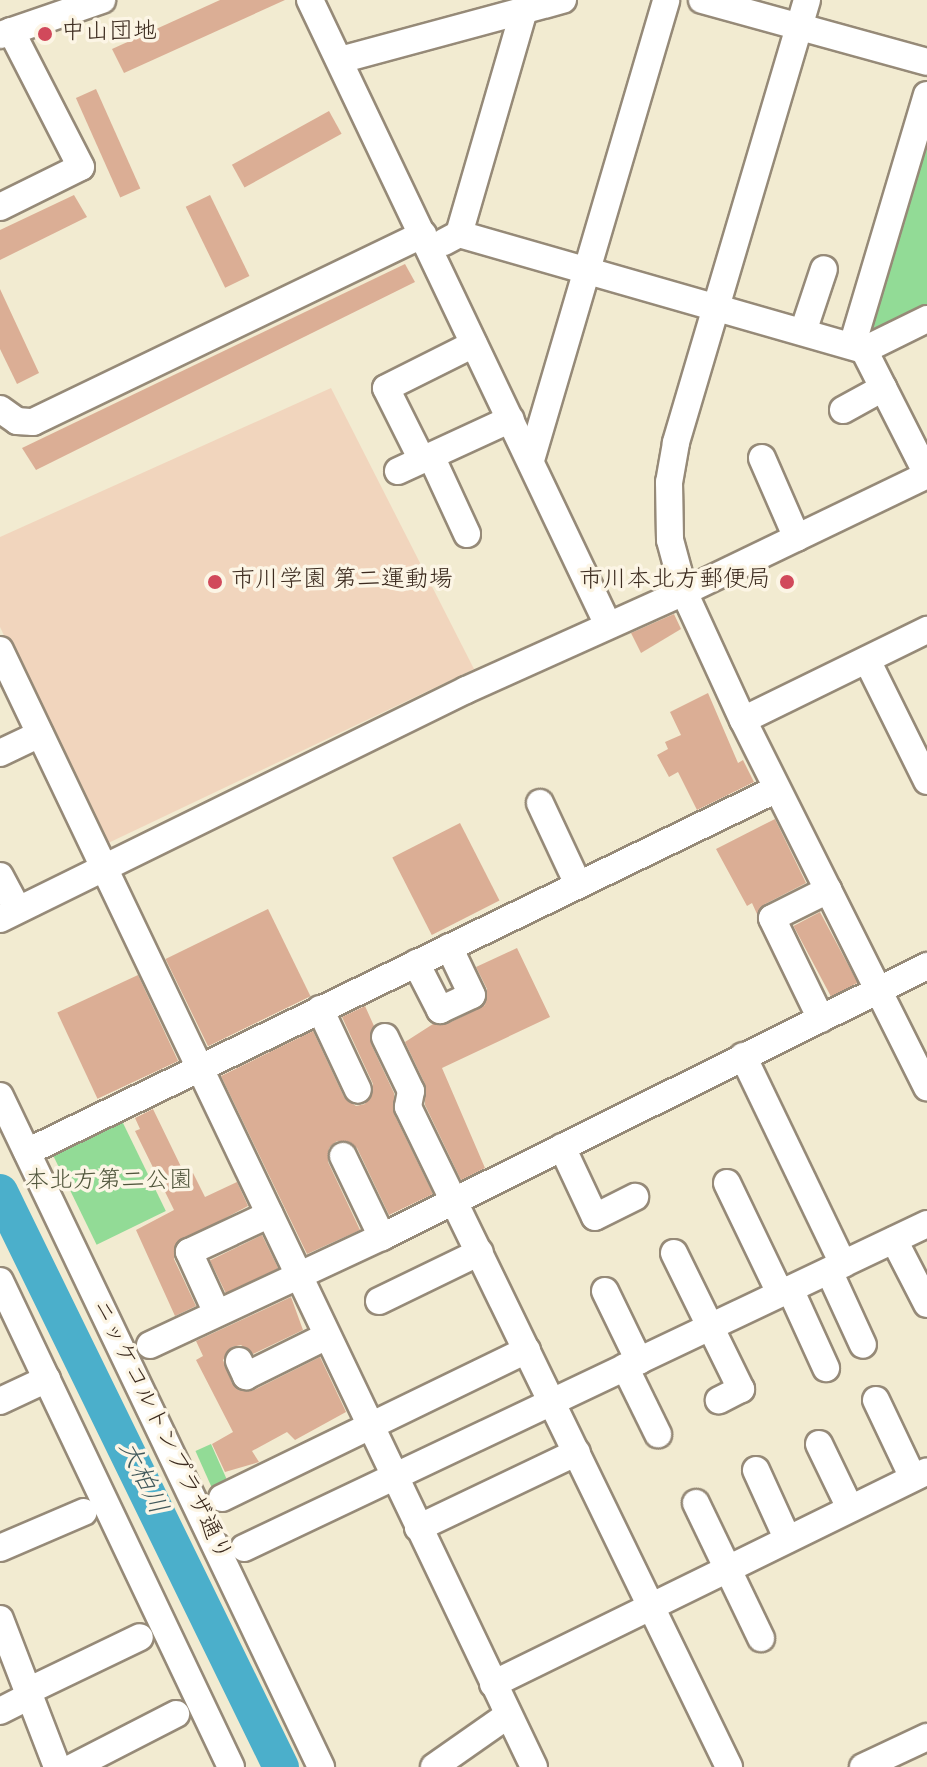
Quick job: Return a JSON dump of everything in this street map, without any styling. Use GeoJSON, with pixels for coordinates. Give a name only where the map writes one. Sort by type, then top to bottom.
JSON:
{"type":"FeatureCollection","features":[{"type":"Feature","properties":{"kind":"street"},"geometry":{"type":"LineString","coordinates":[[0,207],[81,167],[6,33],[102,0]]}},
{"type":"Feature","properties":{"kind":"street"},"geometry":{"type":"LineString","coordinates":[[310,0],[608,625]]}},
{"type":"Feature","properties":{"kind":"street"},"geometry":{"type":"LineString","coordinates":[[340,60],[526,5],[563,0]]}},
{"type":"Feature","properties":{"kind":"street"},"geometry":{"type":"LineString","coordinates":[[531,460],[666,0]]}},
{"type":"Feature","properties":{"kind":"street"},"geometry":{"type":"LineString","coordinates":[[702,0],[925,54]]}},
{"type":"Feature","properties":{"kind":"street"},"geometry":{"type":"LineString","coordinates":[[807,0],[715,307],[669,482],[673,564],[743,720],[927,1087]]}},
{"type":"Feature","properties":{"kind":"street"},"geometry":{"type":"LineString","coordinates":[[459,234],[526,5]]}},
{"type":"Feature","properties":{"kind":"street"},"geometry":{"type":"LineString","coordinates":[[0,876],[9,914],[927,474],[883,388],[858,348],[927,95]]}},
{"type":"Feature","properties":{"kind":"street"},"geometry":{"type":"LineString","coordinates":[[2,408],[33,422],[426,242],[459,234],[858,348],[927,319]]}},
{"type":"Feature","properties":{"kind":"street"},"geometry":{"type":"LineString","coordinates":[[803,332],[824,269]]}},
{"type":"Feature","properties":{"kind":"street"},"geometry":{"type":"LineString","coordinates":[[467,534],[417,462],[386,388],[474,344]]}},
{"type":"Feature","properties":{"kind":"street"},"geometry":{"type":"LineString","coordinates":[[843,410],[883,388]]}},
{"type":"Feature","properties":{"kind":"street"},"geometry":{"type":"LineString","coordinates":[[417,462],[511,419]]}},
{"type":"Feature","properties":{"kind":"street"},"geometry":{"type":"LineString","coordinates":[[762,458],[797,538]]}},
{"type":"Feature","properties":{"kind":"street"},"geometry":{"type":"LineString","coordinates":[[743,720],[927,630]]}},
{"type":"Feature","properties":{"kind":"street"},"geometry":{"type":"LineString","coordinates":[[1,655],[534,1767]]}},
{"type":"Feature","properties":{"kind":"street"},"geometry":{"type":"LineString","coordinates":[[867,660],[927,781]]}},
{"type":"Feature","properties":{"kind":"street"},"geometry":{"type":"LineString","coordinates":[[0,753],[40,734]]}},
{"type":"Feature","properties":{"kind":"street"},"geometry":{"type":"LineString","coordinates":[[27,1152],[777,789]]}},
{"type":"Feature","properties":{"kind":"street"},"geometry":{"type":"LineString","coordinates":[[540,803],[578,884]]}},
{"type":"Feature","properties":{"kind":"street"},"geometry":{"type":"LineString","coordinates":[[821,1019],[772,918],[828,890]]}},
{"type":"Feature","properties":{"kind":"street"},"geometry":{"type":"LineString","coordinates":[[416,963],[440,1010],[472,995],[449,947]]}},
{"type":"Feature","properties":{"kind":"street"},"geometry":{"type":"LineString","coordinates":[[150,1345],[292,1275],[299,1277],[382,1237],[927,966]]}},
{"type":"Feature","properties":{"kind":"street"},"geometry":{"type":"LineString","coordinates":[[320,1009],[358,1090]]}},
{"type":"Feature","properties":{"kind":"street"},"geometry":{"type":"LineString","coordinates":[[385,1037],[411,1091],[408,1107],[729,1767]]}},
{"type":"Feature","properties":{"kind":"street"},"geometry":{"type":"LineString","coordinates":[[743,1056],[836,1267],[863,1345]]}},
{"type":"Feature","properties":{"kind":"street","name":"ニッケコルトンプラザ通り"},"geometry":{"type":"LineString","coordinates":[[0,1096],[321,1767]]}},
{"type":"Feature","properties":{"kind":"street"},"geometry":{"type":"LineString","coordinates":[[562,1147],[595,1217],[635,1197]]}},
{"type":"Feature","properties":{"kind":"street"},"geometry":{"type":"LineString","coordinates":[[343,1156],[382,1237]]}},
{"type":"Feature","properties":{"kind":"street"},"geometry":{"type":"LineString","coordinates":[[727,1183],[826,1368]]}},
{"type":"Feature","properties":{"kind":"street"},"geometry":{"type":"LineString","coordinates":[[216,1311],[189,1252],[270,1214]]}},
{"type":"Feature","properties":{"kind":"street"},"geometry":{"type":"LineString","coordinates":[[244,1548],[395,1480],[927,1224]]}},
{"type":"Feature","properties":{"kind":"street"},"geometry":{"type":"LineString","coordinates":[[894,1240],[927,1304]]}},
{"type":"Feature","properties":{"kind":"street"},"geometry":{"type":"LineString","coordinates":[[379,1301],[480,1252]]}},
{"type":"Feature","properties":{"kind":"street"},"geometry":{"type":"LineString","coordinates":[[674,1253],[741,1389],[719,1400]]}},
{"type":"Feature","properties":{"kind":"street"},"geometry":{"type":"LineString","coordinates":[[0,1281],[231,1767]]}},
{"type":"Feature","properties":{"kind":"street"},"geometry":{"type":"LineString","coordinates":[[605,1291],[658,1434]]}},
{"type":"Feature","properties":{"kind":"street"},"geometry":{"type":"LineString","coordinates":[[239,1361],[246,1376],[327,1336]]}},
{"type":"Feature","properties":{"kind":"street"},"geometry":{"type":"LineString","coordinates":[[222,1498],[527,1350]]}},
{"type":"Feature","properties":{"kind":"street"},"geometry":{"type":"LineString","coordinates":[[0,1401],[47,1379]]}},
{"type":"Feature","properties":{"kind":"street"},"geometry":{"type":"LineString","coordinates":[[493,1684],[787,1538],[922,1478],[876,1400]]}},
{"type":"Feature","properties":{"kind":"street"},"geometry":{"type":"LineString","coordinates":[[819,1444],[850,1508]]}},
{"type":"Feature","properties":{"kind":"street"},"geometry":{"type":"LineString","coordinates":[[418,1528],[577,1452]]}},
{"type":"Feature","properties":{"kind":"street"},"geometry":{"type":"LineString","coordinates":[[756,1470],[787,1538]]}},
{"type":"Feature","properties":{"kind":"street"},"geometry":{"type":"LineString","coordinates":[[696,1503],[731,1567],[761,1638]]}},
{"type":"Feature","properties":{"kind":"street"},"geometry":{"type":"LineString","coordinates":[[0,1548],[84,1512]]}},
{"type":"Feature","properties":{"kind":"street"},"geometry":{"type":"LineString","coordinates":[[0,1619],[6,1653],[29,1693],[57,1766],[176,1714]]}},
{"type":"Feature","properties":{"kind":"street"},"geometry":{"type":"LineString","coordinates":[[0,1711],[140,1637]]}},
{"type":"Feature","properties":{"kind":"street"},"geometry":{"type":"LineString","coordinates":[[434,1767],[508,1715]]}},
{"type":"Feature","properties":{"kind":"street"},"geometry":{"type":"LineString","coordinates":[[863,1767],[925,1741]]}},
{"type":"Feature","properties":{"kind":"shaded area","name":"市川学園 第二運動場"},"geometry":{"type":"Polygon","coordinates":[[[331,388],[474,669],[104,845],[0,627],[0,537],[331,388]]]}},
{"type":"Feature","properties":{"kind":"green space"},"geometry":{"type":"Polygon","coordinates":[[[927,123],[927,308],[865,339],[927,123]]]}},
{"type":"Feature","properties":{"kind":"green space","name":"本北方第二公園"},"geometry":{"type":"Polygon","coordinates":[[[122,1121],[166,1211],[97,1245],[53,1155],[122,1121]]]}},
{"type":"Feature","properties":{"kind":"green space"},"geometry":{"type":"Polygon","coordinates":[[[211,1444],[230,1486],[214,1493],[195,1451],[211,1444]]]}},
{"type":"Feature","properties":{"kind":"building"},"geometry":{"type":"Polygon","coordinates":[[[220,0],[285,0],[124,73],[112,49],[220,0]]]}},
{"type":"Feature","properties":{"kind":"building"},"geometry":{"type":"Polygon","coordinates":[[[96,89],[140,189],[120,198],[76,98],[96,89]]]}},
{"type":"Feature","properties":{"kind":"building"},"geometry":{"type":"Polygon","coordinates":[[[329,111],[342,134],[245,188],[232,165],[329,111]]]}},
{"type":"Feature","properties":{"kind":"building"},"geometry":{"type":"Polygon","coordinates":[[[74,195],[87,217],[0,260],[0,230],[74,195]]]}},
{"type":"Feature","properties":{"kind":"building"},"geometry":{"type":"Polygon","coordinates":[[[210,195],[249,276],[225,288],[186,207],[210,195]]]}},
{"type":"Feature","properties":{"kind":"building"},"geometry":{"type":"Polygon","coordinates":[[[405,264],[415,282],[36,470],[22,448],[405,264]]]}},
{"type":"Feature","properties":{"kind":"building"},"geometry":{"type":"Polygon","coordinates":[[[0,289],[39,373],[17,384],[0,349],[0,289]]]}},
{"type":"Feature","properties":{"kind":"building"},"geometry":{"type":"Polygon","coordinates":[[[674,614],[681,629],[641,653],[631,633],[674,614]]]}},
{"type":"Feature","properties":{"kind":"building"},"geometry":{"type":"Polygon","coordinates":[[[708,693],[738,763],[743,760],[754,782],[697,810],[678,772],[669,777],[657,755],[668,749],[665,742],[681,735],[670,712],[708,693]]]}},
{"type":"Feature","properties":{"kind":"building"},"geometry":{"type":"Polygon","coordinates":[[[775,819],[806,883],[765,904],[757,914],[752,903],[747,906],[716,849],[775,819]]]}},
{"type":"Feature","properties":{"kind":"building"},"geometry":{"type":"Polygon","coordinates":[[[460,823],[499,901],[432,935],[392,858],[460,823]]]}},
{"type":"Feature","properties":{"kind":"building"},"geometry":{"type":"Polygon","coordinates":[[[268,909],[311,996],[208,1046],[166,959],[268,909]]]}},
{"type":"Feature","properties":{"kind":"building"},"geometry":{"type":"Polygon","coordinates":[[[820,912],[858,983],[831,997],[794,926],[820,912]]]}},
{"type":"Feature","properties":{"kind":"building"},"geometry":{"type":"Polygon","coordinates":[[[517,948],[550,1017],[442,1068],[485,1168],[461,1180],[425,1105],[425,1084],[405,1042],[433,1024],[447,1024],[485,1005],[487,989],[476,967],[517,948]]]}},
{"type":"Feature","properties":{"kind":"building"},"geometry":{"type":"Polygon","coordinates":[[[138,975],[178,1061],[97,1099],[57,1013],[138,975]]]}},
{"type":"Feature","properties":{"kind":"building"},"geometry":{"type":"Polygon","coordinates":[[[365,1006],[374,1026],[371,1044],[394,1093],[394,1114],[433,1194],[389,1215],[357,1148],[337,1141],[329,1148],[328,1162],[360,1230],[307,1254],[221,1076],[313,1031],[344,1097],[356,1106],[365,1104],[373,1084],[342,1017],[365,1006]]]}},
{"type":"Feature","properties":{"kind":"building"},"geometry":{"type":"Polygon","coordinates":[[[153,1109],[186,1177],[193,1173],[205,1197],[237,1182],[248,1206],[176,1244],[174,1259],[196,1306],[175,1316],[136,1230],[174,1210],[135,1131],[140,1129],[135,1118],[153,1109]]]}},
{"type":"Feature","properties":{"kind":"building"},"geometry":{"type":"Polygon","coordinates":[[[262,1235],[278,1268],[226,1294],[210,1260],[262,1235]]]}},
{"type":"Feature","properties":{"kind":"building"},"geometry":{"type":"Polygon","coordinates":[[[291,1297],[303,1330],[253,1354],[241,1345],[232,1347],[223,1360],[232,1383],[238,1390],[252,1391],[320,1357],[346,1412],[295,1440],[287,1432],[252,1451],[259,1462],[225,1472],[212,1444],[233,1432],[196,1360],[203,1356],[196,1341],[291,1297]]]}},
{"type":"Feature","properties":{"kind":"waterway","name":"大柏川"},"geometry":{"type":"LineString","coordinates":[[0,1192],[281,1767]]}},
{"type":"Feature","properties":{"kind":"place","name":"中山団地"},"geometry":{"type":"Point","coordinates":[45,34]}},
{"type":"Feature","properties":{"kind":"place","name":"市川学園 第二運動場"},"geometry":{"type":"Point","coordinates":[215,582]}},
{"type":"Feature","properties":{"kind":"place","name":"市川本北方郵便局"},"geometry":{"type":"Point","coordinates":[787,582]}}]}
